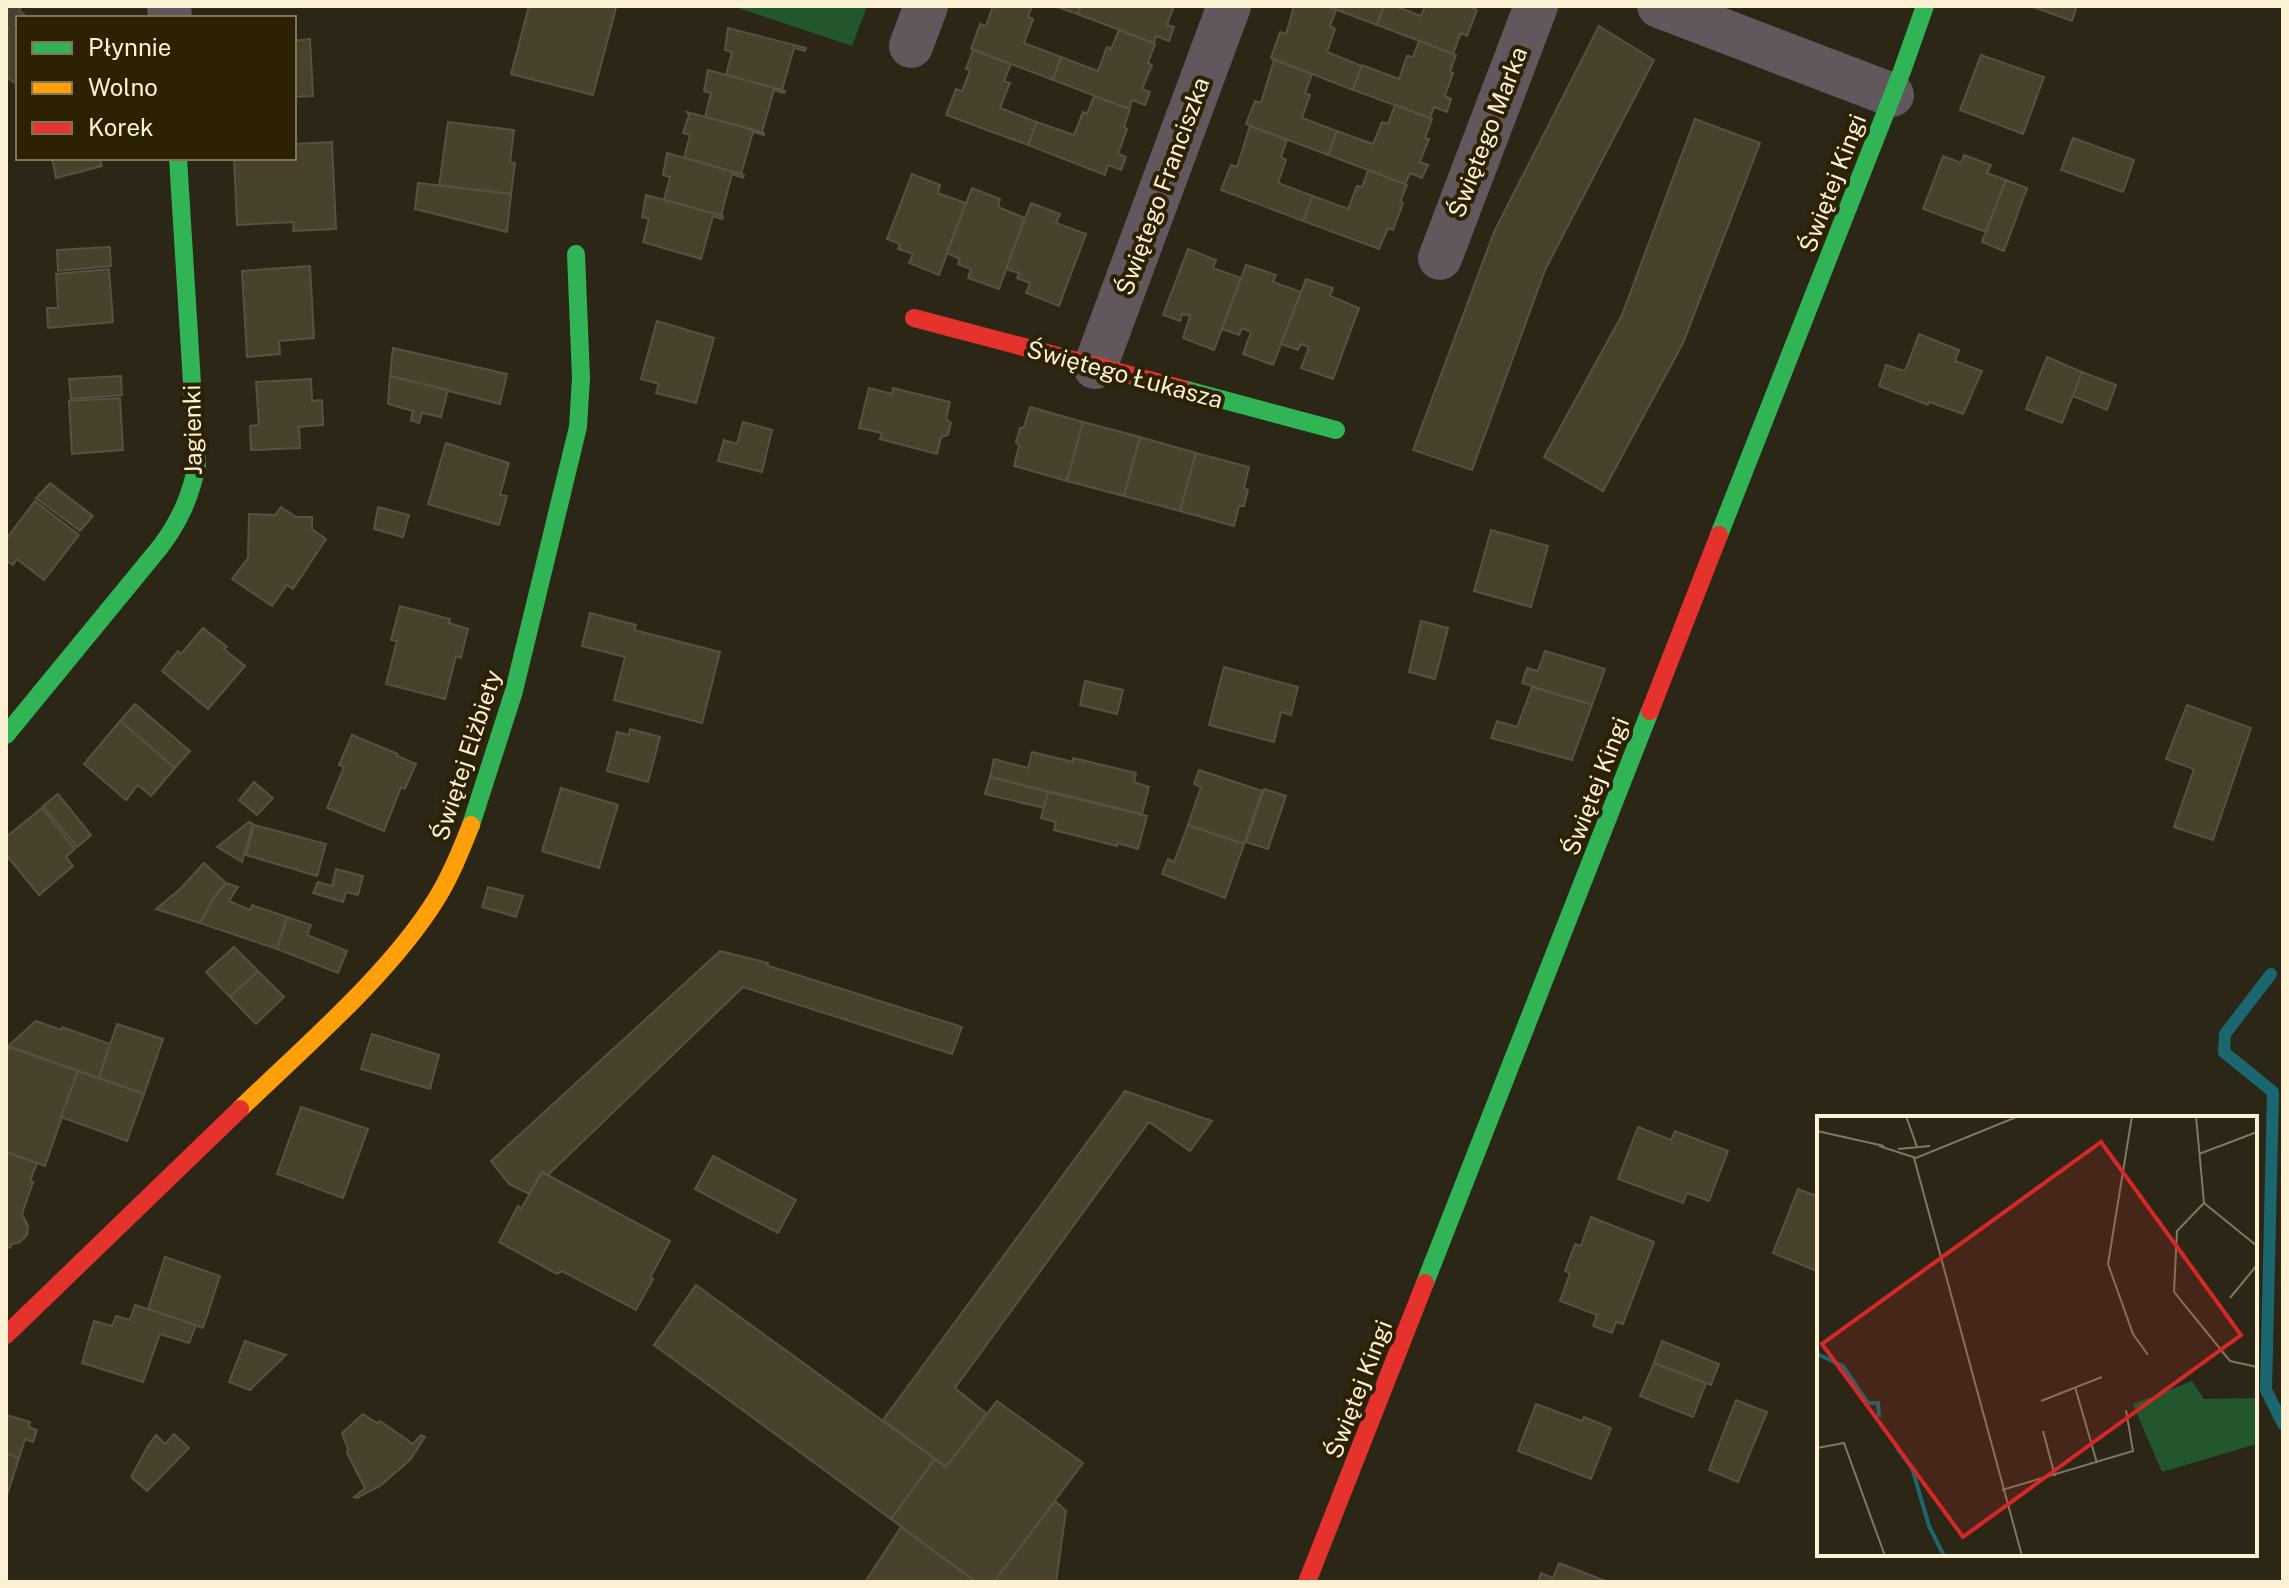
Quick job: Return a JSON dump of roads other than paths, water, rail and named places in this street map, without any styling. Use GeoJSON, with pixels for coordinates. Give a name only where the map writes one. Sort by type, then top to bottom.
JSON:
{"type":"FeatureCollection","features":[{"type":"Feature","properties":{"kind":"street"},"geometry":{"type":"LineString","coordinates":[[911,46],[926,6]]}},
{"type":"Feature","properties":{"kind":"street","name":"Świętego Franciszka"},"geometry":{"type":"LineString","coordinates":[[1095,367],[1229,6]]}},
{"type":"Feature","properties":{"kind":"street","name":"Świętego Marka"},"geometry":{"type":"LineString","coordinates":[[1440,258],[1536,6]]}},
{"type":"Feature","properties":{"kind":"street"},"geometry":{"type":"LineString","coordinates":[[1659,6],[1892,95]]}},
{"type":"Feature","properties":{"kind":"street","name":"Świętej Kingi"},"geometry":{"type":"LineString","coordinates":[[1307,1582],[1925,6]]}},
{"type":"Feature","properties":{"kind":"street","name":"Jagienki"},"geometry":{"type":"LineString","coordinates":[[6,735],[161,546],[183,517],[191,495],[197,464],[178,160]]}},
{"type":"Feature","properties":{"kind":"street","name":"Świętej Elżbiety"},"geometry":{"type":"LineString","coordinates":[[6,1335],[370,982],[408,938],[445,884],[479,804],[514,691],[578,427],[581,378],[576,254]]}},
{"type":"Feature","properties":{"kind":"street","name":"Świętego Łukasza"},"geometry":{"type":"LineString","coordinates":[[914,318],[1336,430]]}},
{"type":"Feature","properties":{"kind":"waterway"},"geometry":{"type":"LineString","coordinates":[[2271,974],[2225,1034],[2224,1052],[2273,1092],[2266,1390],[2283,1424]]}}]}
